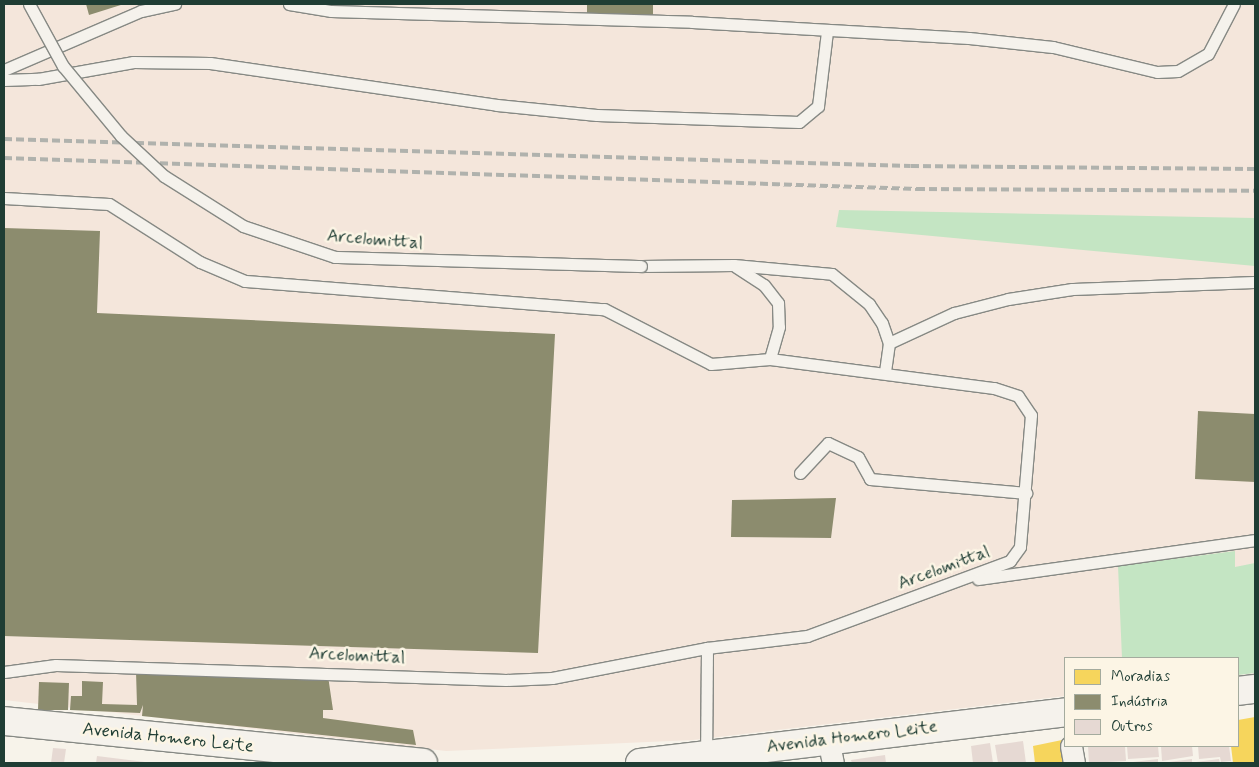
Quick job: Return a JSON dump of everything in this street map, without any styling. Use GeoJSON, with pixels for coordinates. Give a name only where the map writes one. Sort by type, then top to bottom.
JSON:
{"type":"FeatureCollection","features":[{"type":"Feature","properties":{"kind":"street"},"geometry":{"type":"LineString","coordinates":[[1239,691],[1255,688]]}},
{"type":"Feature","properties":{"kind":"street","name":"Avenida Homero Leite"},"geometry":{"type":"LineString","coordinates":[[640,763],[706,757],[831,750],[1064,712]]}},
{"type":"Feature","properties":{"kind":"street","name":"Avenida Homero Leite"},"geometry":{"type":"LineString","coordinates":[[4,721],[423,763]]}},
{"type":"Feature","properties":{"kind":"street"},"geometry":{"type":"LineString","coordinates":[[1071,747],[1074,763]]}},
{"type":"Feature","properties":{"kind":"lane","name":"Arcelomittal"},"geometry":{"type":"LineString","coordinates":[[30,4],[63,66],[120,136],[164,176],[243,226],[335,257],[641,266],[734,265],[832,274],[869,304],[889,343]]}},
{"type":"Feature","properties":{"kind":"lane"},"geometry":{"type":"LineString","coordinates":[[4,70],[141,11],[175,4]]}},
{"type":"Feature","properties":{"kind":"lane"},"geometry":{"type":"LineString","coordinates":[[290,4],[331,11],[692,22],[1053,46],[1157,72],[1178,71],[1208,54],[1234,4]]}},
{"type":"Feature","properties":{"kind":"lane"},"geometry":{"type":"LineString","coordinates":[[4,80],[38,79],[133,62],[210,63],[497,106],[597,115],[800,122],[818,106],[827,32]]}},
{"type":"Feature","properties":{"kind":"lane","name":"Arcelomittal"},"geometry":{"type":"LineString","coordinates":[[4,198],[109,204],[200,262],[245,281],[604,309],[710,364],[770,359],[885,371],[994,388],[1018,396],[1031,415],[1020,547],[1010,562],[807,636],[707,648],[552,678],[506,680],[56,665],[4,672]]}},
{"type":"Feature","properties":{"kind":"lane"},"geometry":{"type":"LineString","coordinates":[[734,265],[764,285],[778,303],[779,327],[770,359]]}},
{"type":"Feature","properties":{"kind":"lane"},"geometry":{"type":"LineString","coordinates":[[885,371],[889,343],[954,314],[1008,299],[1072,289],[1255,282]]}},
{"type":"Feature","properties":{"kind":"lane"},"geometry":{"type":"LineString","coordinates":[[800,473],[828,444],[858,458],[870,479],[1026,493]]}},
{"type":"Feature","properties":{"kind":"lane"},"geometry":{"type":"LineString","coordinates":[[957,582],[1255,540]]}},
{"type":"Feature","properties":{"kind":"lane"},"geometry":{"type":"LineString","coordinates":[[706,757],[707,648]]}},
{"type":"Feature","properties":{"kind":"shaded area"},"geometry":{"type":"Polygon","coordinates":[[[4,4],[1255,4],[1255,673],[1239,675],[1239,657],[1064,657],[1064,696],[693,740],[446,751],[4,700],[4,4]]]}},
{"type":"Feature","properties":{"kind":"green space"},"geometry":{"type":"Polygon","coordinates":[[[839,210],[1255,218],[1255,266],[836,227],[839,210]]]}},
{"type":"Feature","properties":{"kind":"green space"},"geometry":{"type":"Polygon","coordinates":[[[1235,551],[1235,567],[1255,563],[1255,673],[1239,675],[1239,657],[1122,657],[1118,566],[1235,551]]]}},
{"type":"Feature","properties":{"kind":"building: Moradias"},"geometry":{"type":"Polygon","coordinates":[[[1255,717],[1255,763],[1233,763],[1231,747],[1239,747],[1239,720],[1255,717]]]}},
{"type":"Feature","properties":{"kind":"building: Moradias"},"geometry":{"type":"Polygon","coordinates":[[[1062,740],[1066,763],[1035,763],[1033,746],[1062,740]]]}},
{"type":"Feature","properties":{"kind":"building: Indústria"},"geometry":{"type":"Polygon","coordinates":[[[86,4],[124,4],[89,15],[86,4]]]}},
{"type":"Feature","properties":{"kind":"building: Indústria"},"geometry":{"type":"Polygon","coordinates":[[[587,4],[653,4],[653,16],[587,13],[587,4]]]}},
{"type":"Feature","properties":{"kind":"building: Indústria"},"geometry":{"type":"Polygon","coordinates":[[[4,228],[100,231],[97,313],[555,334],[538,653],[4,636],[4,228]]]}},
{"type":"Feature","properties":{"kind":"building: Indústria"},"geometry":{"type":"Polygon","coordinates":[[[1198,411],[1255,414],[1255,482],[1195,479],[1198,411]]]}},
{"type":"Feature","properties":{"kind":"building: Indústria"},"geometry":{"type":"Polygon","coordinates":[[[836,498],[831,538],[731,537],[732,500],[836,498]]]}},
{"type":"Feature","properties":{"kind":"building: Indústria"},"geometry":{"type":"Polygon","coordinates":[[[136,672],[328,676],[333,710],[323,710],[323,718],[413,730],[416,745],[142,716],[143,705],[140,713],[70,710],[71,696],[82,696],[82,681],[103,682],[102,704],[137,705],[136,672]]]}},
{"type":"Feature","properties":{"kind":"building: Indústria"},"geometry":{"type":"Polygon","coordinates":[[[39,682],[69,683],[68,710],[38,710],[39,682]]]}},
{"type":"Feature","properties":{"kind":"building: Outros"},"geometry":{"type":"Polygon","coordinates":[[[1023,741],[1026,763],[998,763],[995,745],[1023,741]]]}},
{"type":"Feature","properties":{"kind":"building: Outros"},"geometry":{"type":"Polygon","coordinates":[[[990,743],[993,763],[973,763],[971,746],[990,743]]]}},
{"type":"Feature","properties":{"kind":"building: Outros"},"geometry":{"type":"Polygon","coordinates":[[[1088,747],[1125,747],[1126,761],[1089,763],[1088,747]]]}},
{"type":"Feature","properties":{"kind":"building: Outros"},"geometry":{"type":"Polygon","coordinates":[[[1127,747],[1158,747],[1159,757],[1128,759],[1127,747]]]}},
{"type":"Feature","properties":{"kind":"building: Outros"},"geometry":{"type":"Polygon","coordinates":[[[1161,747],[1192,747],[1193,756],[1162,761],[1161,747]]]}},
{"type":"Feature","properties":{"kind":"building: Outros"},"geometry":{"type":"Polygon","coordinates":[[[1198,747],[1229,747],[1231,761],[1221,762],[1220,757],[1199,759],[1198,747]]]}},
{"type":"Feature","properties":{"kind":"building: Outros"},"geometry":{"type":"Polygon","coordinates":[[[53,748],[66,749],[64,763],[51,763],[53,748]]]}},
{"type":"Feature","properties":{"kind":"building: Outros"},"geometry":{"type":"Polygon","coordinates":[[[885,755],[886,763],[852,763],[851,760],[885,755]]]}},
{"type":"Feature","properties":{"kind":"building: Outros"},"geometry":{"type":"Polygon","coordinates":[[[97,756],[145,762],[145,763],[96,763],[97,756]]]}},
{"type":"Feature","properties":{"kind":"building: Outros"},"geometry":{"type":"Polygon","coordinates":[[[1158,759],[1158,763],[1133,763],[1133,762],[1158,759]]]}},
{"type":"Feature","properties":{"kind":"building: Outros"},"geometry":{"type":"Polygon","coordinates":[[[1192,759],[1192,763],[1169,763],[1169,762],[1192,759]]]}},
{"type":"Feature","properties":{"kind":"building: Outros"},"geometry":{"type":"Polygon","coordinates":[[[1219,759],[1220,763],[1196,763],[1196,762],[1219,759]]]}},
{"type":"Feature","properties":{"kind":"railway"},"geometry":{"type":"LineString","coordinates":[[4,139],[911,166],[1255,169]]}},
{"type":"Feature","properties":{"kind":"railway"},"geometry":{"type":"LineString","coordinates":[[4,158],[917,189],[1255,191]]}}]}
